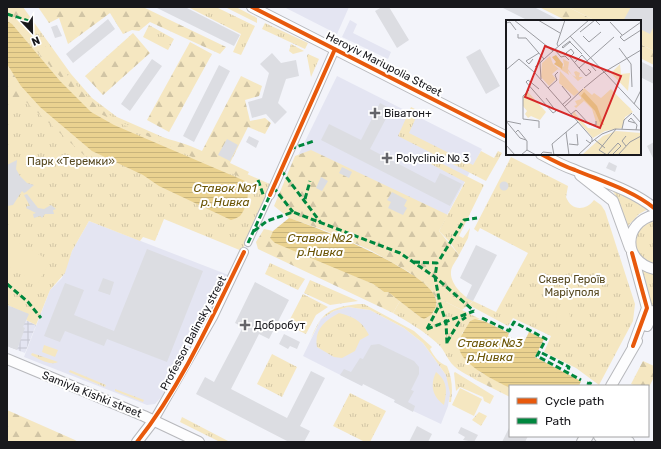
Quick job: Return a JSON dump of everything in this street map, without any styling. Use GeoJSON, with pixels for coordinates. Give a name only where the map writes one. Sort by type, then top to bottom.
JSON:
{"type":"FeatureCollection","features":[{"type":"Feature","properties":{"kind":"main road"},"geometry":{"type":"LineString","coordinates":[[605,437],[628,442]]}},
{"type":"Feature","properties":{"kind":"street","name":"Heroyiv Mariupolia Street"},"geometry":{"type":"LineString","coordinates":[[252,7],[506,136]]}},
{"type":"Feature","properties":{"kind":"street"},"geometry":{"type":"LineString","coordinates":[[248,243],[335,49]]}},
{"type":"Feature","properties":{"kind":"street"},"geometry":{"type":"LineString","coordinates":[[543,155],[574,170],[609,184],[654,208]]}},
{"type":"Feature","properties":{"kind":"street"},"geometry":{"type":"LineString","coordinates":[[574,170],[613,201],[631,250],[647,308],[633,346]]}},
{"type":"Feature","properties":{"kind":"street"},"geometry":{"type":"LineString","coordinates":[[654,215],[640,222],[634,228],[631,235],[631,250],[637,260],[644,266],[654,269]]}},
{"type":"Feature","properties":{"kind":"street","name":"Professor Balinsky street"},"geometry":{"type":"LineString","coordinates":[[154,420],[213,317],[244,252]]}},
{"type":"Feature","properties":{"kind":"street"},"geometry":{"type":"LineString","coordinates":[[613,385],[633,346],[648,324],[654,311]]}},
{"type":"Feature","properties":{"kind":"street","name":"Samiyla Kishki street"},"geometry":{"type":"LineString","coordinates":[[7,359],[154,420],[199,442]]}},
{"type":"Feature","properties":{"kind":"street"},"geometry":{"type":"LineString","coordinates":[[137,442],[154,420]]}},
{"type":"Feature","properties":{"kind":"shaded area"},"geometry":{"type":"Polygon","coordinates":[[[284,7],[349,7],[337,34],[284,7]]]}},
{"type":"Feature","properties":{"kind":"shaded area"},"geometry":{"type":"Polygon","coordinates":[[[350,20],[357,24],[353,33],[391,52],[388,59],[342,37],[350,20]]]}},
{"type":"Feature","properties":{"kind":"shaded area","name":"Polyclinic № 3"},"geometry":{"type":"Polygon","coordinates":[[[337,76],[482,149],[437,234],[292,168],[337,76]]]}},
{"type":"Feature","properties":{"kind":"shaded area"},"geometry":{"type":"Polygon","coordinates":[[[89,221],[231,276],[170,387],[155,404],[147,405],[24,357],[50,290],[62,278],[72,251],[89,221]]]}},
{"type":"Feature","properties":{"kind":"shaded area"},"geometry":{"type":"Polygon","coordinates":[[[7,305],[29,314],[26,320],[36,325],[25,353],[7,346],[7,305]]]}},
{"type":"Feature","properties":{"kind":"shaded area"},"geometry":{"type":"Polygon","coordinates":[[[348,307],[370,310],[404,328],[423,343],[446,375],[449,385],[450,393],[448,406],[441,424],[394,402],[395,400],[363,383],[362,386],[303,356],[321,319],[334,311],[348,307]]]}},
{"type":"Feature","properties":{"kind":"green space","name":"Парк «Теремки»"},"geometry":{"type":"Polygon","coordinates":[[[7,7],[23,7],[71,74],[92,98],[117,117],[272,185],[242,251],[164,219],[155,241],[143,237],[140,241],[89,221],[72,251],[65,273],[50,290],[36,325],[26,320],[28,314],[7,305],[7,7]]]}},
{"type":"Feature","properties":{"kind":"green space"},"geometry":{"type":"Polygon","coordinates":[[[7,7],[20,7],[20,10],[63,69],[87,97],[101,109],[116,119],[137,129],[202,151],[241,76],[262,86],[259,96],[245,100],[250,121],[265,118],[271,123],[265,134],[248,127],[230,163],[249,172],[245,179],[190,156],[90,109],[7,19],[7,7]]]}},
{"type":"Feature","properties":{"kind":"green space"},"geometry":{"type":"Polygon","coordinates":[[[38,7],[143,7],[226,47],[220,54],[150,22],[139,31],[132,30],[123,34],[110,13],[68,44],[59,18],[49,23],[38,7]]]}},
{"type":"Feature","properties":{"kind":"green space"},"geometry":{"type":"Polygon","coordinates":[[[188,7],[216,7],[255,26],[241,55],[233,52],[241,34],[188,7]]]}},
{"type":"Feature","properties":{"kind":"green space"},"geometry":{"type":"Polygon","coordinates":[[[225,7],[236,7],[257,18],[257,23],[225,7]]]}},
{"type":"Feature","properties":{"kind":"green space"},"geometry":{"type":"Polygon","coordinates":[[[539,7],[568,7],[594,20],[565,20],[539,7]]]}},
{"type":"Feature","properties":{"kind":"green space"},"geometry":{"type":"Polygon","coordinates":[[[568,7],[654,7],[654,51],[641,44],[641,20],[594,20],[568,7]]]}},
{"type":"Feature","properties":{"kind":"green space"},"geometry":{"type":"Polygon","coordinates":[[[265,23],[308,43],[305,49],[262,29],[265,23]]]}},
{"type":"Feature","properties":{"kind":"green space"},"geometry":{"type":"Polygon","coordinates":[[[149,25],[174,39],[168,50],[143,37],[149,25]]]}},
{"type":"Feature","properties":{"kind":"green space"},"geometry":{"type":"Polygon","coordinates":[[[133,33],[150,53],[103,95],[85,76],[133,33]]]}},
{"type":"Feature","properties":{"kind":"green space"},"geometry":{"type":"Polygon","coordinates":[[[190,42],[212,54],[169,132],[147,120],[190,42]]]}},
{"type":"Feature","properties":{"kind":"green space"},"geometry":{"type":"Polygon","coordinates":[[[291,44],[304,51],[293,54],[289,51],[291,44]]]}},
{"type":"Feature","properties":{"kind":"green space"},"geometry":{"type":"Polygon","coordinates":[[[641,44],[654,51],[654,65],[641,58],[641,44]]]}},
{"type":"Feature","properties":{"kind":"green space"},"geometry":{"type":"Polygon","coordinates":[[[308,54],[319,59],[311,77],[307,56],[308,54]]]}},
{"type":"Feature","properties":{"kind":"green space"},"geometry":{"type":"Polygon","coordinates":[[[7,64],[21,86],[40,107],[95,152],[90,158],[84,155],[26,102],[7,97],[7,64]]]}},
{"type":"Feature","properties":{"kind":"green space"},"geometry":{"type":"Polygon","coordinates":[[[411,107],[419,111],[409,133],[473,165],[481,151],[494,158],[498,151],[502,153],[486,181],[398,136],[411,107]]]}},
{"type":"Feature","properties":{"kind":"green space"},"geometry":{"type":"Polygon","coordinates":[[[311,150],[448,215],[439,231],[459,255],[452,268],[451,277],[458,290],[473,301],[462,310],[436,297],[409,272],[370,250],[324,230],[289,218],[274,206],[295,156],[311,150]]]}},
{"type":"Feature","properties":{"kind":"green space","name":"Сквер Героїв Маріуполя"},"geometry":{"type":"Polygon","coordinates":[[[511,157],[568,186],[566,197],[571,205],[583,208],[591,204],[594,200],[601,205],[605,211],[635,304],[633,321],[599,385],[576,368],[544,352],[551,336],[513,318],[508,326],[469,305],[473,301],[496,312],[528,253],[480,228],[478,232],[474,229],[511,157]]]}},
{"type":"Feature","properties":{"kind":"green space"},"geometry":{"type":"Polygon","coordinates":[[[431,158],[484,185],[459,236],[463,238],[470,228],[468,238],[459,255],[449,241],[439,231],[465,182],[429,163],[431,158]]]}},
{"type":"Feature","properties":{"kind":"green space"},"geometry":{"type":"Polygon","coordinates":[[[612,190],[650,208],[639,214],[628,226],[618,199],[612,190]]]}},
{"type":"Feature","properties":{"kind":"green space"},"geometry":{"type":"Polygon","coordinates":[[[654,221],[654,264],[646,260],[640,254],[636,248],[635,241],[636,234],[640,228],[654,221]]]}},
{"type":"Feature","properties":{"kind":"green space"},"geometry":{"type":"Polygon","coordinates":[[[264,229],[273,231],[270,238],[373,284],[384,292],[388,292],[400,301],[393,313],[258,249],[256,242],[264,229]]]}},
{"type":"Feature","properties":{"kind":"green space"},"geometry":{"type":"Polygon","coordinates":[[[7,234],[11,236],[11,238],[50,261],[38,283],[7,265],[7,234]]]}},
{"type":"Feature","properties":{"kind":"green space"},"geometry":{"type":"Polygon","coordinates":[[[270,263],[305,279],[298,290],[265,274],[270,263]]]}},
{"type":"Feature","properties":{"kind":"green space"},"geometry":{"type":"Polygon","coordinates":[[[642,270],[654,274],[654,304],[652,309],[642,270]]]}},
{"type":"Feature","properties":{"kind":"green space"},"geometry":{"type":"Polygon","coordinates":[[[310,280],[358,301],[330,305],[304,293],[310,280]]]}},
{"type":"Feature","properties":{"kind":"green space"},"geometry":{"type":"Polygon","coordinates":[[[303,294],[328,307],[316,315],[306,334],[287,325],[303,294]]]}},
{"type":"Feature","properties":{"kind":"green space"},"geometry":{"type":"Polygon","coordinates":[[[436,297],[484,321],[479,319],[470,321],[467,328],[462,333],[463,356],[480,372],[476,380],[461,372],[454,366],[441,347],[432,339],[393,313],[400,301],[420,317],[433,313],[437,304],[436,297]]]}},
{"type":"Feature","properties":{"kind":"green space"},"geometry":{"type":"Polygon","coordinates":[[[364,304],[414,331],[432,347],[430,349],[437,360],[447,366],[452,384],[451,402],[449,402],[450,393],[446,375],[423,343],[404,328],[370,310],[348,307],[334,311],[322,318],[328,312],[340,307],[364,304]]]}},
{"type":"Feature","properties":{"kind":"green space"},"geometry":{"type":"Polygon","coordinates":[[[560,309],[566,309],[570,313],[570,319],[566,323],[560,323],[556,319],[556,313],[560,309]]]}},
{"type":"Feature","properties":{"kind":"green space"},"geometry":{"type":"Polygon","coordinates":[[[339,313],[357,320],[369,335],[360,340],[355,351],[342,358],[334,357],[317,347],[316,341],[321,327],[329,319],[339,313]]]}},
{"type":"Feature","properties":{"kind":"green space"},"geometry":{"type":"Polygon","coordinates":[[[44,345],[58,350],[55,357],[42,352],[44,345]]]}},
{"type":"Feature","properties":{"kind":"green space"},"geometry":{"type":"Polygon","coordinates":[[[32,353],[58,362],[44,362],[31,355],[32,353]]]}},
{"type":"Feature","properties":{"kind":"green space"},"geometry":{"type":"Polygon","coordinates":[[[272,354],[297,367],[282,397],[257,384],[272,354]]]}},
{"type":"Feature","properties":{"kind":"green space"},"geometry":{"type":"Polygon","coordinates":[[[643,361],[654,366],[654,377],[649,387],[649,385],[631,384],[643,361]]]}},
{"type":"Feature","properties":{"kind":"green space"},"geometry":{"type":"Polygon","coordinates":[[[70,370],[106,385],[105,387],[69,372],[70,370]]]}},
{"type":"Feature","properties":{"kind":"green space"},"geometry":{"type":"Polygon","coordinates":[[[436,372],[443,379],[446,387],[444,405],[437,398],[433,390],[433,381],[436,372]]]}},
{"type":"Feature","properties":{"kind":"green space"},"geometry":{"type":"Polygon","coordinates":[[[455,372],[494,396],[490,404],[484,401],[483,397],[460,387],[456,391],[455,372]]]}},
{"type":"Feature","properties":{"kind":"green space"},"geometry":{"type":"Polygon","coordinates":[[[480,372],[509,387],[509,396],[476,380],[480,372]]]}},
{"type":"Feature","properties":{"kind":"green space"},"geometry":{"type":"Polygon","coordinates":[[[460,388],[482,399],[474,416],[452,405],[460,388]]]}},
{"type":"Feature","properties":{"kind":"green space"},"geometry":{"type":"Polygon","coordinates":[[[115,389],[144,400],[143,402],[115,391],[115,389]]]}},
{"type":"Feature","properties":{"kind":"green space"},"geometry":{"type":"Polygon","coordinates":[[[350,393],[386,411],[370,442],[365,442],[333,426],[350,393]]]}},
{"type":"Feature","properties":{"kind":"green space"},"geometry":{"type":"Polygon","coordinates":[[[7,410],[75,440],[78,442],[7,442],[7,410]]]}},
{"type":"Feature","properties":{"kind":"green space"},"geometry":{"type":"Polygon","coordinates":[[[479,412],[487,416],[481,426],[472,420],[479,412]]]}},
{"type":"Feature","properties":{"kind":"green space"},"geometry":{"type":"Polygon","coordinates":[[[182,417],[230,442],[220,442],[180,422],[182,417]]]}},
{"type":"Feature","properties":{"kind":"water","name":"Ставок №1 р. Нивка"},"geometry":{"type":"Polygon","coordinates":[[[7,21],[12,24],[60,81],[91,112],[114,125],[245,181],[248,194],[245,208],[240,216],[231,220],[159,186],[143,175],[92,151],[40,107],[21,86],[7,64],[7,21]]]}},
{"type":"Feature","properties":{"kind":"water","name":"Ставок №2 р.Нивка"},"geometry":{"type":"Polygon","coordinates":[[[289,218],[349,241],[400,267],[421,281],[434,294],[436,306],[434,311],[424,319],[388,292],[384,292],[373,284],[275,243],[270,238],[273,231],[289,218]]]}},
{"type":"Feature","properties":{"kind":"water","name":"Ставок №3 р.Нивка"},"geometry":{"type":"Polygon","coordinates":[[[475,319],[484,321],[509,333],[508,336],[523,344],[529,332],[544,339],[535,357],[581,381],[579,385],[509,385],[509,388],[496,381],[471,365],[461,353],[459,346],[460,339],[470,321],[475,319]]]}},
{"type":"Feature","properties":{"kind":"building"},"geometry":{"type":"Polygon","coordinates":[[[155,7],[185,7],[240,35],[234,46],[155,7]]]}},
{"type":"Feature","properties":{"kind":"building"},"geometry":{"type":"Polygon","coordinates":[[[382,7],[389,7],[409,40],[397,48],[375,11],[382,7]]]}},
{"type":"Feature","properties":{"kind":"building"},"geometry":{"type":"Polygon","coordinates":[[[501,7],[534,7],[559,20],[527,20],[501,7]]]}},
{"type":"Feature","properties":{"kind":"building"},"geometry":{"type":"Polygon","coordinates":[[[631,7],[654,8],[654,26],[650,34],[641,30],[641,20],[624,20],[631,7]]]}},
{"type":"Feature","properties":{"kind":"building"},"geometry":{"type":"Polygon","coordinates":[[[108,19],[115,29],[73,63],[66,54],[108,19]]]}},
{"type":"Feature","properties":{"kind":"building"},"geometry":{"type":"Polygon","coordinates":[[[57,25],[62,36],[55,38],[51,27],[57,25]]]}},
{"type":"Feature","properties":{"kind":"building"},"geometry":{"type":"Polygon","coordinates":[[[480,49],[500,86],[486,94],[466,57],[480,49]]]}},
{"type":"Feature","properties":{"kind":"building"},"geometry":{"type":"Polygon","coordinates":[[[272,53],[281,63],[296,60],[299,76],[286,79],[278,103],[287,112],[275,124],[266,114],[252,118],[248,102],[262,98],[269,73],[260,64],[272,53]]]}},
{"type":"Feature","properties":{"kind":"building"},"geometry":{"type":"Polygon","coordinates":[[[152,59],[162,66],[130,111],[121,104],[152,59]]]}},
{"type":"Feature","properties":{"kind":"building"},"geometry":{"type":"Polygon","coordinates":[[[641,62],[654,68],[654,84],[641,78],[641,62]]]}},
{"type":"Feature","properties":{"kind":"building"},"geometry":{"type":"Polygon","coordinates":[[[219,65],[230,71],[194,142],[183,136],[219,65]]]}},
{"type":"Feature","properties":{"kind":"building"},"geometry":{"type":"Polygon","coordinates":[[[380,103],[391,109],[370,149],[435,183],[440,173],[462,184],[450,206],[321,140],[329,124],[361,140],[380,103]]]}},
{"type":"Feature","properties":{"kind":"building"},"geometry":{"type":"Polygon","coordinates":[[[249,136],[259,141],[256,148],[246,142],[249,136]]]}},
{"type":"Feature","properties":{"kind":"building"},"geometry":{"type":"Polygon","coordinates":[[[227,139],[238,145],[230,161],[218,155],[227,139]]]}},
{"type":"Feature","properties":{"kind":"building"},"geometry":{"type":"Polygon","coordinates":[[[654,142],[654,160],[647,146],[654,142]]]}},
{"type":"Feature","properties":{"kind":"building"},"geometry":{"type":"Polygon","coordinates":[[[17,160],[16,169],[20,176],[27,183],[34,185],[24,193],[22,191],[13,205],[7,206],[7,165],[17,160]]]}},
{"type":"Feature","properties":{"kind":"building"},"geometry":{"type":"Polygon","coordinates":[[[609,162],[617,166],[615,172],[606,168],[609,162]]]}},
{"type":"Feature","properties":{"kind":"building"},"geometry":{"type":"Polygon","coordinates":[[[342,167],[352,172],[349,178],[339,173],[342,167]]]}},
{"type":"Feature","properties":{"kind":"building"},"geometry":{"type":"Polygon","coordinates":[[[321,177],[328,181],[322,191],[316,188],[321,177]]]}},
{"type":"Feature","properties":{"kind":"building"},"geometry":{"type":"Polygon","coordinates":[[[502,182],[506,182],[508,186],[506,190],[502,190],[500,188],[500,184],[502,182]]]}},
{"type":"Feature","properties":{"kind":"building"},"geometry":{"type":"Polygon","coordinates":[[[392,192],[407,200],[404,206],[407,208],[403,215],[388,208],[391,202],[387,200],[392,192]]]}},
{"type":"Feature","properties":{"kind":"building"},"geometry":{"type":"Polygon","coordinates":[[[27,194],[38,208],[44,209],[51,205],[56,209],[53,210],[54,214],[45,214],[42,218],[40,216],[34,218],[33,214],[36,213],[26,208],[27,206],[30,206],[24,195],[27,194]]]}},
{"type":"Feature","properties":{"kind":"building"},"geometry":{"type":"Polygon","coordinates":[[[476,245],[497,255],[473,301],[466,298],[472,285],[460,278],[476,245]]]}},
{"type":"Feature","properties":{"kind":"building"},"geometry":{"type":"Polygon","coordinates":[[[147,249],[203,271],[167,362],[107,339],[104,346],[65,331],[60,342],[44,336],[65,283],[84,290],[74,315],[114,331],[147,249]]]}},
{"type":"Feature","properties":{"kind":"building"},"geometry":{"type":"Polygon","coordinates":[[[103,278],[114,282],[110,295],[98,291],[103,278]]]}},
{"type":"Feature","properties":{"kind":"building"},"geometry":{"type":"Polygon","coordinates":[[[255,282],[289,300],[269,339],[259,334],[231,389],[287,418],[311,371],[325,378],[300,426],[310,431],[304,442],[289,442],[196,394],[205,377],[214,382],[243,327],[235,323],[255,282]]]}},
{"type":"Feature","properties":{"kind":"building"},"geometry":{"type":"Polygon","coordinates":[[[7,305],[29,314],[23,327],[25,328],[17,350],[7,346],[7,305]]]}},
{"type":"Feature","properties":{"kind":"building"},"geometry":{"type":"Polygon","coordinates":[[[284,334],[300,342],[297,349],[290,346],[288,349],[279,344],[284,334]]]}},
{"type":"Feature","properties":{"kind":"building"},"geometry":{"type":"Polygon","coordinates":[[[379,344],[414,361],[419,367],[419,374],[411,390],[414,391],[408,402],[415,406],[413,412],[394,402],[395,400],[363,384],[362,386],[340,375],[344,369],[351,372],[360,358],[363,359],[371,345],[379,344]]]}},
{"type":"Feature","properties":{"kind":"building"},"geometry":{"type":"Polygon","coordinates":[[[417,426],[432,434],[428,442],[409,442],[417,426]]]}},
{"type":"Feature","properties":{"kind":"building"},"geometry":{"type":"Polygon","coordinates":[[[461,427],[478,435],[474,442],[463,440],[465,437],[458,433],[461,427]]]}},
{"type":"Feature","properties":{"kind":"building"},"geometry":{"type":"Polygon","coordinates":[[[509,428],[509,437],[528,437],[525,442],[502,442],[509,428]]]}},
{"type":"Feature","properties":{"kind":"marked path"},"geometry":{"type":"LineString","coordinates":[[7,14],[32,22]]}},
{"type":"Feature","properties":{"kind":"marked path"},"geometry":{"type":"LineString","coordinates":[[290,149],[314,141]]}},
{"type":"Feature","properties":{"kind":"marked path"},"geometry":{"type":"LineString","coordinates":[[281,170],[321,223]]}},
{"type":"Feature","properties":{"kind":"marked path"},"geometry":{"type":"LineString","coordinates":[[258,180],[264,197]]}},
{"type":"Feature","properties":{"kind":"marked path"},"geometry":{"type":"LineString","coordinates":[[305,199],[310,181]]}},
{"type":"Feature","properties":{"kind":"marked path"},"geometry":{"type":"LineString","coordinates":[[273,187],[293,212]]}},
{"type":"Feature","properties":{"kind":"marked path"},"geometry":{"type":"LineString","coordinates":[[248,243],[270,195]]}},
{"type":"Feature","properties":{"kind":"marked path"},"geometry":{"type":"LineString","coordinates":[[254,231],[267,221],[293,212],[400,253],[435,277],[474,311]]}},
{"type":"Feature","properties":{"kind":"marked path"},"geometry":{"type":"LineString","coordinates":[[440,259],[464,220],[477,218]]}},
{"type":"Feature","properties":{"kind":"marked path"},"geometry":{"type":"LineString","coordinates":[[414,262],[437,263],[435,277],[440,304],[446,322],[447,344]]}},
{"type":"Feature","properties":{"kind":"marked path"},"geometry":{"type":"LineString","coordinates":[[7,284],[28,302],[41,318]]}},
{"type":"Feature","properties":{"kind":"marked path"},"geometry":{"type":"LineString","coordinates":[[427,329],[440,304]]}},
{"type":"Feature","properties":{"kind":"marked path"},"geometry":{"type":"LineString","coordinates":[[427,329],[474,311]]}},
{"type":"Feature","properties":{"kind":"marked path"},"geometry":{"type":"LineString","coordinates":[[447,342],[459,322],[466,317]]}},
{"type":"Feature","properties":{"kind":"marked path"},"geometry":{"type":"LineString","coordinates":[[482,318],[509,331],[514,322],[546,339],[537,356],[581,380]]}},
{"type":"Feature","properties":{"kind":"marked path"},"geometry":{"type":"LineString","coordinates":[[542,353],[569,367],[568,370]]}},
{"type":"Feature","properties":{"kind":"marked path"},"geometry":{"type":"LineString","coordinates":[[587,383],[590,384],[591,382]]}},
{"type":"Feature","properties":{"kind":"cycle path"},"geometry":{"type":"LineString","coordinates":[[252,7],[506,136]]}},
{"type":"Feature","properties":{"kind":"cycle path"},"geometry":{"type":"LineString","coordinates":[[270,195],[335,49]]}},
{"type":"Feature","properties":{"kind":"cycle path"},"geometry":{"type":"LineString","coordinates":[[543,155],[566,167],[626,191],[654,208]]}},
{"type":"Feature","properties":{"kind":"cycle path"},"geometry":{"type":"LineString","coordinates":[[137,442],[153,420],[182,374],[208,326],[244,252]]}},
{"type":"Feature","properties":{"kind":"cycle path"},"geometry":{"type":"LineString","coordinates":[[632,253],[647,308],[633,346]]}},
{"type":"Feature","properties":{"kind":"place","name":"Віватон+"},"geometry":{"type":"Point","coordinates":[375,113]}},
{"type":"Feature","properties":{"kind":"place","name":"Polyclinic № 3"},"geometry":{"type":"Point","coordinates":[387,158]}},
{"type":"Feature","properties":{"kind":"place","name":"Добробут"},"geometry":{"type":"Point","coordinates":[245,325]}}]}
